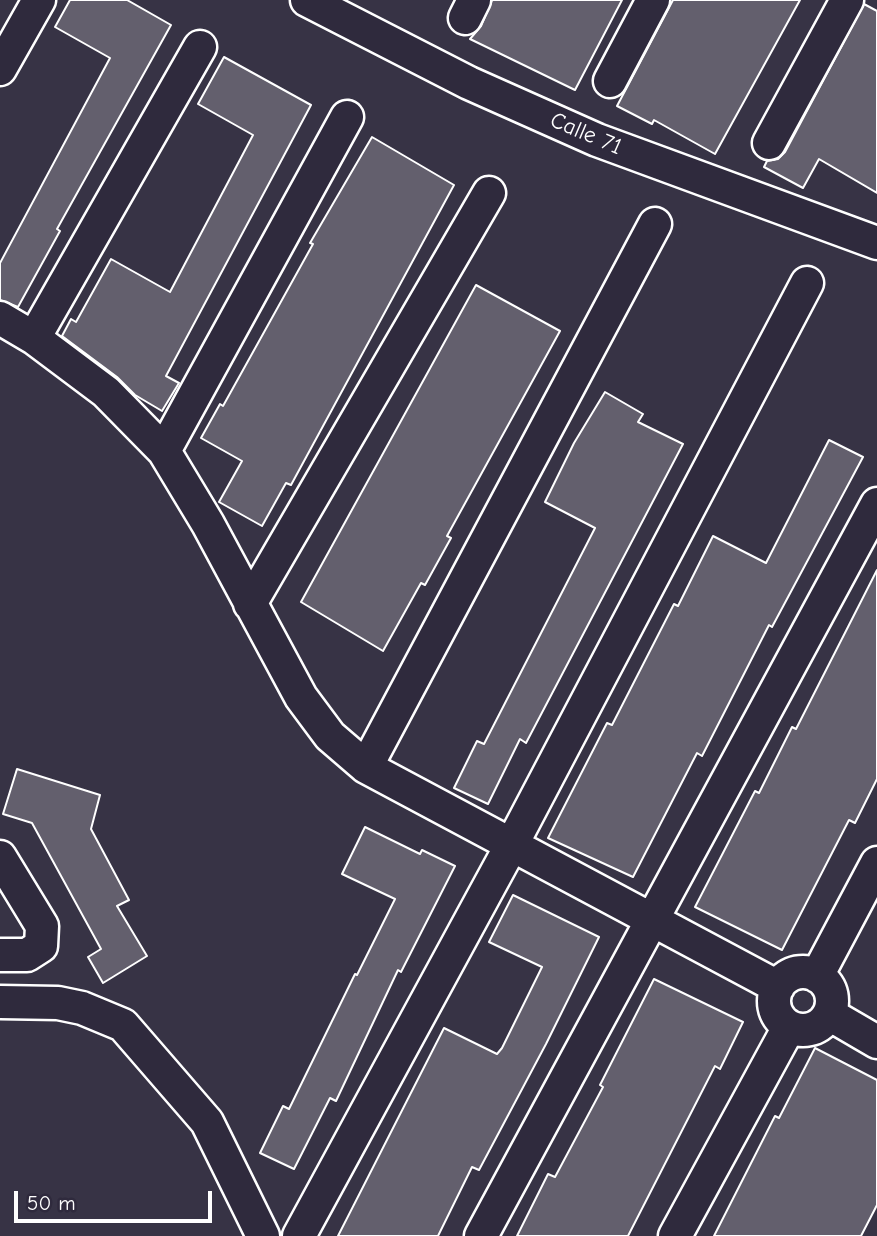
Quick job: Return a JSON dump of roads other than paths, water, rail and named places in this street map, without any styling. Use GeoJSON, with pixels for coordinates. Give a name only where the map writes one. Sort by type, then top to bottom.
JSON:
{"type":"FeatureCollection","features":[{"type":"Feature","properties":{"kind":"street"},"geometry":{"type":"LineString","coordinates":[[0,69],[39,0]]}},
{"type":"Feature","properties":{"kind":"street","name":"Calle 71"},"geometry":{"type":"LineString","coordinates":[[307,0],[469,83],[597,140],[877,243]]}},
{"type":"Feature","properties":{"kind":"street"},"geometry":{"type":"LineString","coordinates":[[610,81],[653,0]]}},
{"type":"Feature","properties":{"kind":"street"},"geometry":{"type":"LineString","coordinates":[[769,143],[847,0]]}},
{"type":"Feature","properties":{"kind":"street"},"geometry":{"type":"LineString","coordinates":[[34,338],[200,47]]}},
{"type":"Feature","properties":{"kind":"street"},"geometry":{"type":"LineString","coordinates":[[164,451],[347,117]]}},
{"type":"Feature","properties":{"kind":"street"},"geometry":{"type":"LineString","coordinates":[[250,604],[489,192]]}},
{"type":"Feature","properties":{"kind":"street"},"geometry":{"type":"LineString","coordinates":[[366,767],[655,224]]}},
{"type":"Feature","properties":{"kind":"street"},"geometry":{"type":"LineString","coordinates":[[299,1236],[511,846],[807,284]]}},
{"type":"Feature","properties":{"kind":"street"},"geometry":{"type":"LineString","coordinates":[[0,318],[34,338],[106,392],[164,451],[208,524],[301,696],[330,736],[366,767],[653,923],[778,987]]}},
{"type":"Feature","properties":{"kind":"street"},"geometry":{"type":"LineString","coordinates":[[481,1236],[653,923],[877,504]]}},
{"type":"Feature","properties":{"kind":"street"},"geometry":{"type":"LineString","coordinates":[[0,857],[42,926],[41,946],[14,955]]}},
{"type":"Feature","properties":{"kind":"street"},"geometry":{"type":"LineString","coordinates":[[817,976],[877,863]]}},
{"type":"Feature","properties":{"kind":"street"},"geometry":{"type":"LineString","coordinates":[[808,973],[817,976],[829,988],[829,1014],[811,1029],[789,1027],[775,1009],[778,987],[791,975],[808,973]]}},
{"type":"Feature","properties":{"kind":"street"},"geometry":{"type":"LineString","coordinates":[[0,1002],[58,1003],[82,1008],[123,1025],[207,1122],[263,1236]]}},
{"type":"Feature","properties":{"kind":"street"},"geometry":{"type":"LineString","coordinates":[[829,1014],[877,1042]]}},
{"type":"Feature","properties":{"kind":"street"},"geometry":{"type":"LineString","coordinates":[[676,1236],[789,1027]]}}]}
